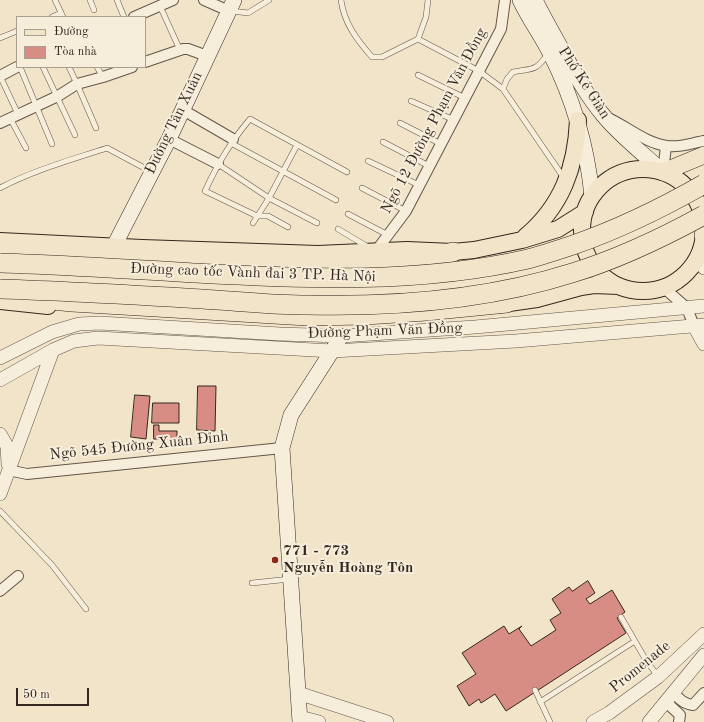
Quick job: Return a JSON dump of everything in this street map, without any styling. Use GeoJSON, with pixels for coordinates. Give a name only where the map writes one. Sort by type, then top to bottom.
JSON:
{"type":"FeatureCollection","features":[{"type":"Feature","properties":{"kind":"highway"},"geometry":{"type":"LineString","coordinates":[[663,172],[704,155]]}},
{"type":"Feature","properties":{"kind":"highway","name":"Đường cao tốc Vành đai 3 TP. Hà Nội"},"geometry":{"type":"LineString","coordinates":[[0,263],[308,278],[368,278],[437,274],[529,259],[605,234],[638,219],[704,184]]}},
{"type":"Feature","properties":{"kind":"highway","name":"Đường cao tốc Vành đai 3 TP. Hà Nội"},"geometry":{"type":"LineString","coordinates":[[0,289],[306,305],[390,303],[454,298],[510,289],[571,274],[649,244],[704,215]]}},
{"type":"Feature","properties":{"kind":"highway"},"geometry":{"type":"LineString","coordinates":[[0,253],[324,267],[421,264],[453,252]]}},
{"type":"Feature","properties":{"kind":"highway"},"geometry":{"type":"LineString","coordinates":[[0,294],[72,302],[307,316],[366,315],[507,303]]}},
{"type":"Feature","properties":{"kind":"main road","name":"Phố Kẻ Giàn"},"geometry":{"type":"LineString","coordinates":[[520,0],[527,15],[550,53],[568,92],[578,120],[588,159],[592,196]]}},
{"type":"Feature","properties":{"kind":"main road","name":"Phố Kẻ Giàn"},"geometry":{"type":"LineString","coordinates":[[535,0],[572,68],[591,99],[603,115],[629,142],[644,153],[663,172]]}},
{"type":"Feature","properties":{"kind":"main road","name":"Đường Tân Xuân"},"geometry":{"type":"LineString","coordinates":[[114,246],[169,139],[231,5]]}},
{"type":"Feature","properties":{"kind":"main road"},"geometry":{"type":"LineString","coordinates":[[522,240],[545,217],[557,201],[566,182],[574,159],[578,120]]}},
{"type":"Feature","properties":{"kind":"main road"},"geometry":{"type":"LineString","coordinates":[[643,168],[663,172],[679,180],[691,193],[700,209],[704,226],[702,241],[692,266],[685,274],[664,288],[636,291],[619,286],[605,277],[593,265],[585,251],[586,207],[592,196],[605,181],[623,172],[643,168]]}},
{"type":"Feature","properties":{"kind":"main road"},"geometry":{"type":"LineString","coordinates":[[0,241],[318,254],[407,250],[453,252],[474,250],[522,240],[558,229],[585,212]]}},
{"type":"Feature","properties":{"kind":"main road"},"geometry":{"type":"LineString","coordinates":[[0,258],[329,272],[424,268],[453,252]]}},
{"type":"Feature","properties":{"kind":"main road","name":"Đường Phạm Văn Đồng"},"geometry":{"type":"LineString","coordinates":[[0,301],[120,313],[306,324],[366,323],[426,318],[537,299],[587,286],[619,286]]}},
{"type":"Feature","properties":{"kind":"main road","name":"Đường Phạm Văn Đồng"},"geometry":{"type":"LineString","coordinates":[[0,289],[131,299],[308,308],[366,307],[456,301],[507,303]]}},
{"type":"Feature","properties":{"kind":"main road"},"geometry":{"type":"LineString","coordinates":[[300,719],[282,448],[291,415],[341,336]]}},
{"type":"Feature","properties":{"kind":"street"},"geometry":{"type":"LineString","coordinates":[[136,16],[173,0]]}},
{"type":"Feature","properties":{"kind":"street"},"geometry":{"type":"LineString","coordinates":[[204,0],[231,5]]}},
{"type":"Feature","properties":{"kind":"street","name":"Ngõ 12 Đường Phạm Văn Đồng"},"geometry":{"type":"LineString","coordinates":[[376,251],[406,211],[479,72],[501,29],[505,0]]}},
{"type":"Feature","properties":{"kind":"street"},"geometry":{"type":"LineString","coordinates":[[146,62],[188,48],[207,56]]}},
{"type":"Feature","properties":{"kind":"street"},"geometry":{"type":"LineString","coordinates":[[0,76],[17,68]]}},
{"type":"Feature","properties":{"kind":"street"},"geometry":{"type":"LineString","coordinates":[[0,123],[58,96],[78,84],[129,68]]}},
{"type":"Feature","properties":{"kind":"street"},"geometry":{"type":"LineString","coordinates":[[183,110],[232,141]]}},
{"type":"Feature","properties":{"kind":"street"},"geometry":{"type":"LineString","coordinates":[[603,115],[628,128],[644,139],[666,146],[704,141]]}},
{"type":"Feature","properties":{"kind":"street"},"geometry":{"type":"LineString","coordinates":[[169,139],[218,164]]}},
{"type":"Feature","properties":{"kind":"street"},"geometry":{"type":"LineString","coordinates":[[663,172],[666,146]]}},
{"type":"Feature","properties":{"kind":"street"},"geometry":{"type":"LineString","coordinates":[[702,241],[704,268]]}},
{"type":"Feature","properties":{"kind":"street"},"geometry":{"type":"LineString","coordinates":[[664,288],[687,308],[699,325],[704,344]]}},
{"type":"Feature","properties":{"kind":"street","name":"Đường Phạm Văn Đồng"},"geometry":{"type":"LineString","coordinates":[[0,358],[52,332],[79,324],[341,336],[475,327],[704,306]]}},
{"type":"Feature","properties":{"kind":"street","name":"Đường Phạm Văn Đồng"},"geometry":{"type":"LineString","coordinates":[[0,380],[74,340],[98,338],[332,351],[516,341],[699,325]]}},
{"type":"Feature","properties":{"kind":"street"},"geometry":{"type":"LineString","coordinates":[[4,468],[53,350]]}},
{"type":"Feature","properties":{"kind":"street"},"geometry":{"type":"LineString","coordinates":[[0,434],[7,446],[0,494]]}},
{"type":"Feature","properties":{"kind":"street","name":"Ngõ 545 Đường Xuân Đỉnh"},"geometry":{"type":"LineString","coordinates":[[4,468],[27,474],[282,448]]}},
{"type":"Feature","properties":{"kind":"street"},"geometry":{"type":"LineString","coordinates":[[0,591],[18,576]]}},
{"type":"Feature","properties":{"kind":"street","name":"Promenade"},"geometry":{"type":"LineString","coordinates":[[593,722],[658,677],[704,634]]}},
{"type":"Feature","properties":{"kind":"street"},"geometry":{"type":"LineString","coordinates":[[649,722],[704,655]]}},
{"type":"Feature","properties":{"kind":"street"},"geometry":{"type":"LineString","coordinates":[[298,693],[387,722]]}},
{"type":"Feature","properties":{"kind":"street"},"geometry":{"type":"LineString","coordinates":[[669,697],[693,705],[704,693]]}},
{"type":"Feature","properties":{"kind":"street"},"geometry":{"type":"LineString","coordinates":[[669,697],[680,715],[679,722]]}},
{"type":"Feature","properties":{"kind":"street"},"geometry":{"type":"LineString","coordinates":[[300,719],[319,722]]}},
{"type":"Feature","properties":{"kind":"lane"},"geometry":{"type":"LineString","coordinates":[[56,0],[62,15]]}},
{"type":"Feature","properties":{"kind":"lane"},"geometry":{"type":"LineString","coordinates":[[90,0],[94,10]]}},
{"type":"Feature","properties":{"kind":"lane"},"geometry":{"type":"LineString","coordinates":[[117,0],[124,16]]}},
{"type":"Feature","properties":{"kind":"lane"},"geometry":{"type":"LineString","coordinates":[[231,5],[248,13],[269,0]]}},
{"type":"Feature","properties":{"kind":"lane"},"geometry":{"type":"LineString","coordinates":[[341,0],[348,25],[372,57],[382,57],[418,39],[426,17],[428,0]]}},
{"type":"Feature","properties":{"kind":"lane"},"geometry":{"type":"LineString","coordinates":[[160,6],[180,50]]}},
{"type":"Feature","properties":{"kind":"lane"},"geometry":{"type":"LineString","coordinates":[[0,38],[16,31]]}},
{"type":"Feature","properties":{"kind":"lane"},"geometry":{"type":"LineString","coordinates":[[418,39],[479,72],[503,89],[566,182]]}},
{"type":"Feature","properties":{"kind":"lane"},"geometry":{"type":"LineString","coordinates":[[503,89],[507,79],[513,72],[531,69],[540,65],[550,53]]}},
{"type":"Feature","properties":{"kind":"lane"},"geometry":{"type":"LineString","coordinates":[[19,68],[52,144]]}},
{"type":"Feature","properties":{"kind":"lane"},"geometry":{"type":"LineString","coordinates":[[44,68],[75,135]]}},
{"type":"Feature","properties":{"kind":"lane"},"geometry":{"type":"LineString","coordinates":[[70,68],[78,84],[96,128]]}},
{"type":"Feature","properties":{"kind":"lane"},"geometry":{"type":"LineString","coordinates":[[98,68],[103,77]]}},
{"type":"Feature","properties":{"kind":"lane"},"geometry":{"type":"LineString","coordinates":[[418,75],[465,98]]}},
{"type":"Feature","properties":{"kind":"lane"},"geometry":{"type":"LineString","coordinates":[[0,76],[26,148]]}},
{"type":"Feature","properties":{"kind":"lane"},"geometry":{"type":"LineString","coordinates":[[411,101],[454,120]]}},
{"type":"Feature","properties":{"kind":"lane"},"geometry":{"type":"LineString","coordinates":[[288,227],[268,216],[257,216],[205,191],[218,164],[232,141],[250,119],[347,172]]}},
{"type":"Feature","properties":{"kind":"lane"},"geometry":{"type":"LineString","coordinates":[[400,123],[441,144]]}},
{"type":"Feature","properties":{"kind":"lane"},"geometry":{"type":"LineString","coordinates":[[232,141],[282,172],[336,200]]}},
{"type":"Feature","properties":{"kind":"lane"},"geometry":{"type":"LineString","coordinates":[[383,142],[429,166]]}},
{"type":"Feature","properties":{"kind":"lane"},"geometry":{"type":"LineString","coordinates":[[252,223],[269,198],[297,145]]}},
{"type":"Feature","properties":{"kind":"lane"},"geometry":{"type":"LineString","coordinates":[[0,188],[16,179],[45,168],[107,148],[151,172]]}},
{"type":"Feature","properties":{"kind":"lane"},"geometry":{"type":"LineString","coordinates":[[368,161],[419,185]]}},
{"type":"Feature","properties":{"kind":"lane"},"geometry":{"type":"LineString","coordinates":[[218,164],[269,198],[317,223]]}},
{"type":"Feature","properties":{"kind":"lane"},"geometry":{"type":"LineString","coordinates":[[362,188],[406,211]]}},
{"type":"Feature","properties":{"kind":"lane"},"geometry":{"type":"LineString","coordinates":[[348,214],[388,235]]}},
{"type":"Feature","properties":{"kind":"lane"},"geometry":{"type":"LineString","coordinates":[[338,229],[376,251]]}},
{"type":"Feature","properties":{"kind":"lane"},"geometry":{"type":"LineString","coordinates":[[0,511],[52,564],[86,609]]}},
{"type":"Feature","properties":{"kind":"lane"},"geometry":{"type":"LineString","coordinates":[[252,583],[291,578]]}},
{"type":"Feature","properties":{"kind":"lane"},"geometry":{"type":"LineString","coordinates":[[621,617],[647,662],[658,677]]}},
{"type":"Feature","properties":{"kind":"lane"},"geometry":{"type":"LineString","coordinates":[[540,702],[635,641]]}},
{"type":"Feature","properties":{"kind":"lane"},"geometry":{"type":"LineString","coordinates":[[535,690],[550,722]]}},
{"type":"Feature","properties":{"kind":"building"},"geometry":{"type":"Polygon","coordinates":[[[198,386],[216,386],[215,431],[197,430],[198,386]]]}},
{"type":"Feature","properties":{"kind":"building"},"geometry":{"type":"Polygon","coordinates":[[[135,395],[150,396],[146,439],[131,437],[135,395]]]}},
{"type":"Feature","properties":{"kind":"building"},"geometry":{"type":"Polygon","coordinates":[[[153,403],[179,403],[179,423],[152,423],[153,403]]]}},
{"type":"Feature","properties":{"kind":"building"},"geometry":{"type":"Polygon","coordinates":[[[154,425],[159,425],[159,431],[177,431],[177,439],[154,439],[154,425]]]}},
{"type":"Feature","properties":{"kind":"building"},"geometry":{"type":"Polygon","coordinates":[[[588,581],[595,593],[586,599],[590,604],[612,590],[625,612],[617,618],[626,633],[506,711],[495,694],[481,703],[479,699],[469,706],[457,686],[476,674],[462,653],[504,626],[509,634],[522,626],[519,629],[531,646],[556,630],[550,620],[561,613],[552,599],[569,587],[572,591],[588,581]]]}},
{"type":"Feature","properties":{"kind":"place","name":"771 - 773 Nguyễn Hoàng Tôn"},"geometry":{"type":"Point","coordinates":[275,560]}}]}
